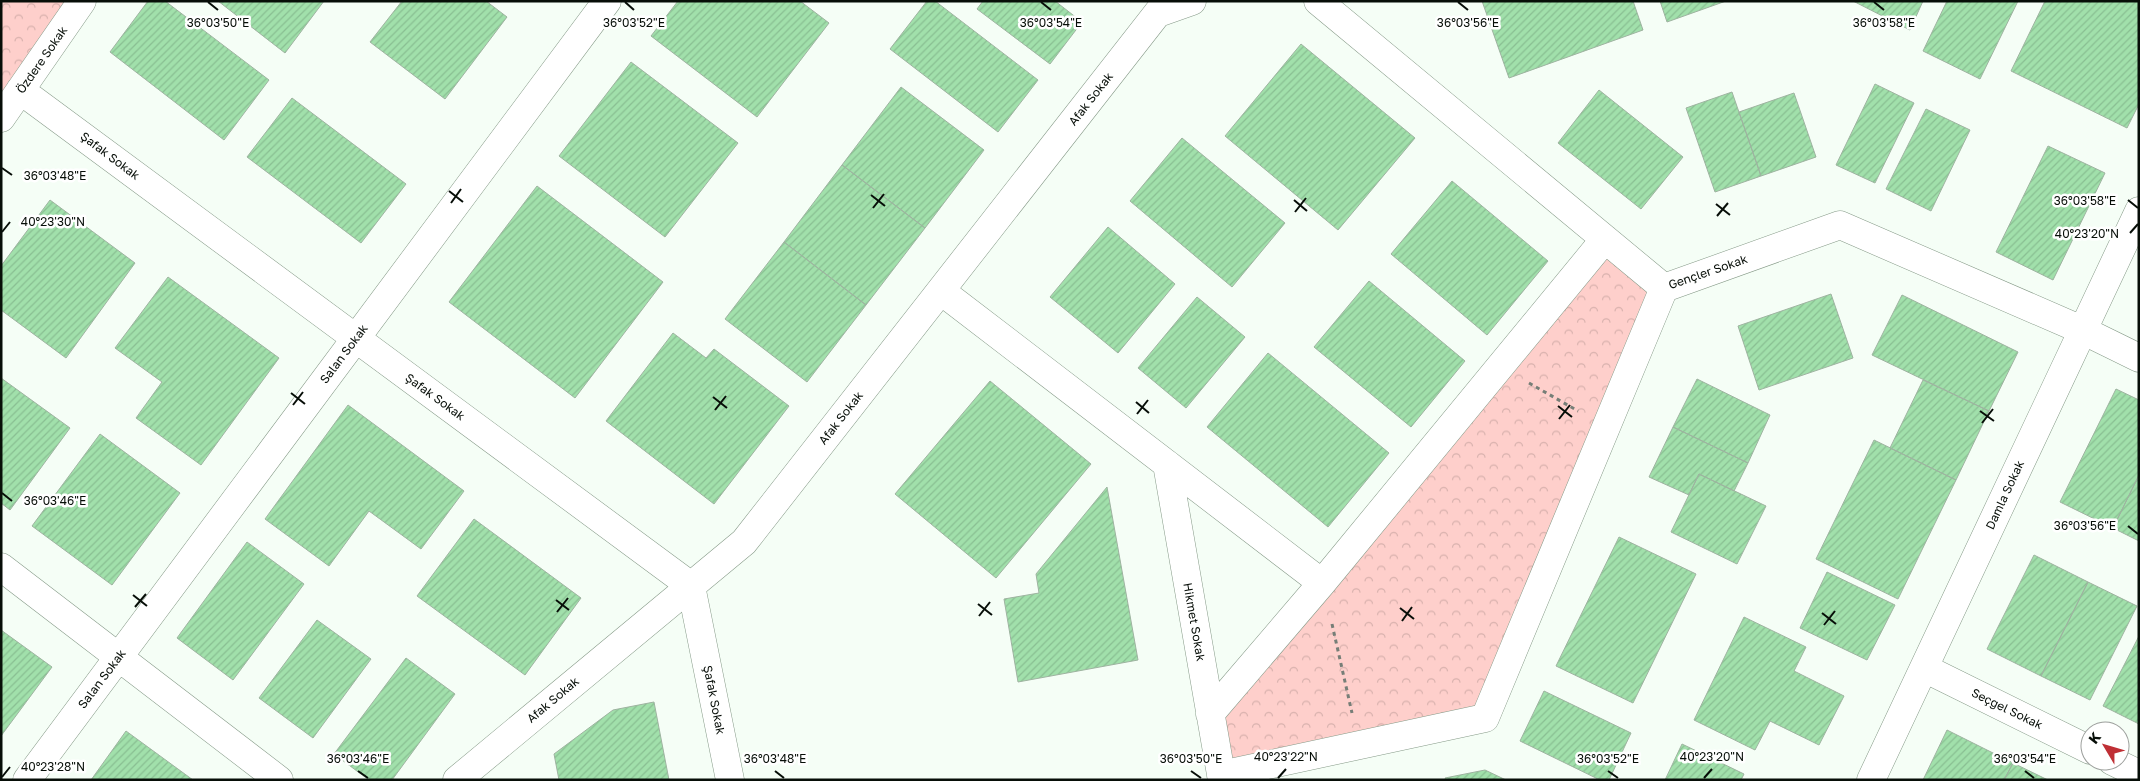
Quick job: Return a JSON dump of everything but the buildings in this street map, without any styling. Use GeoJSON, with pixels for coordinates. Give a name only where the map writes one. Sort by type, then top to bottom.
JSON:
{"type":"FeatureCollection","features":[{"type":"Feature","properties":{"kind":"street","name":"Özdere Sokak"},"geometry":{"type":"LineString","coordinates":[[1,118],[82,1]]}},
{"type":"Feature","properties":{"kind":"street","name":"Salan Sokak"},"geometry":{"type":"LineString","coordinates":[[27,780],[607,1]]}},
{"type":"Feature","properties":{"kind":"street"},"geometry":{"type":"LineString","coordinates":[[1163,7],[1192,1]]}},
{"type":"Feature","properties":{"kind":"street","name":"Gençler Sokak"},"geometry":{"type":"LineString","coordinates":[[1318,1],[1664,288],[1840,225],[2082,330],[2139,358]]}},
{"type":"Feature","properties":{"kind":"street","name":"Afak Sokak"},"geometry":{"type":"LineString","coordinates":[[457,780],[744,542],[1163,7]]}},
{"type":"Feature","properties":{"kind":"street","name":"Şafak Sokak"},"geometry":{"type":"LineString","coordinates":[[20,90],[691,586],[730,780]]}},
{"type":"Feature","properties":{"kind":"street","name":"Damla Sokak"},"geometry":{"type":"LineString","coordinates":[[1871,780],[2139,211]]}},
{"type":"Feature","properties":{"kind":"street"},"geometry":{"type":"LineString","coordinates":[[1210,714],[1322,583],[1604,239]]}},
{"type":"Feature","properties":{"kind":"street"},"geometry":{"type":"LineString","coordinates":[[1221,777],[1485,718],[1664,288]]}},
{"type":"Feature","properties":{"kind":"street"},"geometry":{"type":"LineString","coordinates":[[940,291],[1322,583]]}},
{"type":"Feature","properties":{"kind":"street","name":"Hikmet Sokak"},"geometry":{"type":"LineString","coordinates":[[1167,464],[1221,777]]}},
{"type":"Feature","properties":{"kind":"street"},"geometry":{"type":"LineString","coordinates":[[1,566],[279,780]]}},
{"type":"Feature","properties":{"kind":"street","name":"Seçgel Sokak"},"geometry":{"type":"LineString","coordinates":[[1924,668],[2080,745]]}},
{"type":"Feature","properties":{"kind":"path"},"geometry":{"type":"LineString","coordinates":[[1500,367],[1606,426]]}},
{"type":"Feature","properties":{"kind":"path"},"geometry":{"type":"LineString","coordinates":[[1322,583],[1360,745]]}},
{"type":"Feature","properties":{"kind":"green space"},"geometry":{"type":"Polygon","coordinates":[[[1,1],[82,1],[1,118],[1,1]]]}},
{"type":"Feature","properties":{"kind":"green space"},"geometry":{"type":"Polygon","coordinates":[[[1605,239],[1664,288],[1485,718],[1221,775],[1210,714],[1605,239]]]}}]}
